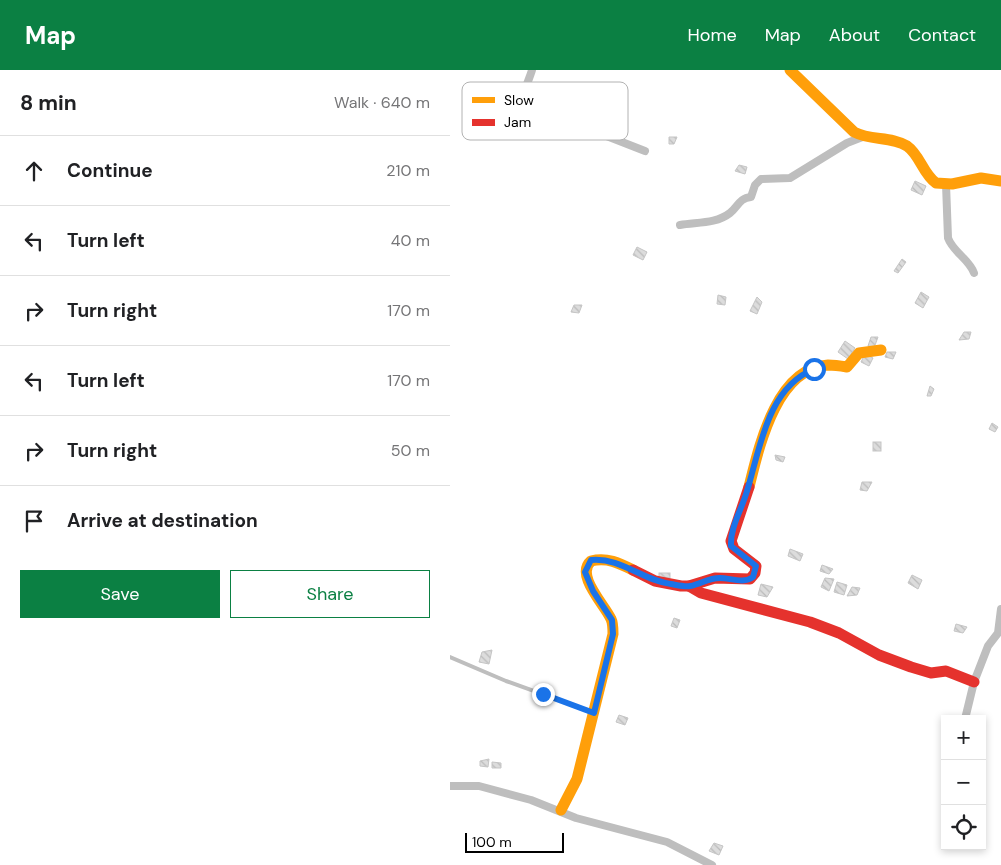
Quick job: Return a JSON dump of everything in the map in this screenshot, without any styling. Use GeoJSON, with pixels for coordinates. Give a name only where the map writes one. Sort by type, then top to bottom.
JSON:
{"type":"FeatureCollection","features":[{"type":"Feature","properties":{"kind":"street"},"geometry":{"type":"LineString","coordinates":[[528,82],[532,70]]}},
{"type":"Feature","properties":{"kind":"street"},"geometry":{"type":"LineString","coordinates":[[790,70],[814,90],[847,126],[865,136]]}},
{"type":"Feature","properties":{"kind":"street"},"geometry":{"type":"LineString","coordinates":[[680,226],[719,220],[732,212],[741,200],[751,197],[755,185],[761,179],[790,178],[847,143],[865,136],[887,137],[908,147],[917,155],[936,183],[946,184],[980,178],[1001,181]]}},
{"type":"Feature","properties":{"kind":"street"},"geometry":{"type":"LineString","coordinates":[[617,140],[645,151]]}},
{"type":"Feature","properties":{"kind":"street"},"geometry":{"type":"LineString","coordinates":[[946,184],[948,238],[950,244],[972,267],[974,273]]}},
{"type":"Feature","properties":{"kind":"street"},"geometry":{"type":"LineString","coordinates":[[689,586],[706,579],[746,580],[753,577],[756,566],[734,549],[731,541],[747,493],[761,439],[790,384],[799,376],[814,369],[827,365],[847,367],[859,353],[875,353],[881,350]]}},
{"type":"Feature","properties":{"kind":"street"},"geometry":{"type":"LineString","coordinates":[[561,810],[577,779],[613,627],[612,620],[593,591],[585,572],[588,562],[593,560],[629,567],[655,581],[689,586],[701,593],[810,622],[839,633],[879,655],[911,667],[931,672],[946,670],[974,682]]}},
{"type":"Feature","properties":{"kind":"street"},"geometry":{"type":"LineString","coordinates":[[966,715],[974,682],[988,646],[998,633],[1001,609]]}},
{"type":"Feature","properties":{"kind":"street"},"geometry":{"type":"LineString","coordinates":[[450,786],[479,786],[494,789],[561,810],[576,818],[667,842],[712,865]]}},
{"type":"Feature","properties":{"kind":"lane"},"geometry":{"type":"LineString","coordinates":[[450,657],[506,681],[594,713]]}},
{"type":"Feature","properties":{"kind":"building"},"geometry":{"type":"Polygon","coordinates":[[[669,137],[677,137],[674,144],[669,144],[669,137]]]}},
{"type":"Feature","properties":{"kind":"building"},"geometry":{"type":"Polygon","coordinates":[[[739,165],[747,167],[745,174],[735,171],[739,165]]]}},
{"type":"Feature","properties":{"kind":"building"},"geometry":{"type":"Polygon","coordinates":[[[915,181],[926,186],[922,195],[911,190],[915,181]]]}},
{"type":"Feature","properties":{"kind":"building"},"geometry":{"type":"Polygon","coordinates":[[[637,247],[647,252],[643,260],[633,255],[637,247]]]}},
{"type":"Feature","properties":{"kind":"building"},"geometry":{"type":"Polygon","coordinates":[[[902,259],[906,262],[898,273],[894,271],[902,259]]]}},
{"type":"Feature","properties":{"kind":"building"},"geometry":{"type":"Polygon","coordinates":[[[921,292],[929,297],[923,308],[915,303],[921,292]]]}},
{"type":"Feature","properties":{"kind":"building"},"geometry":{"type":"Polygon","coordinates":[[[718,295],[726,297],[725,305],[717,304],[718,295]]]}},
{"type":"Feature","properties":{"kind":"building"},"geometry":{"type":"Polygon","coordinates":[[[757,297],[762,302],[757,314],[750,311],[757,297]]]}},
{"type":"Feature","properties":{"kind":"building"},"geometry":{"type":"Polygon","coordinates":[[[574,305],[582,305],[579,313],[571,312],[574,305]]]}},
{"type":"Feature","properties":{"kind":"building"},"geometry":{"type":"Polygon","coordinates":[[[964,332],[971,332],[969,339],[959,340],[964,332]]]}},
{"type":"Feature","properties":{"kind":"building"},"geometry":{"type":"Polygon","coordinates":[[[871,337],[878,337],[874,348],[868,346],[871,337]]]}},
{"type":"Feature","properties":{"kind":"building"},"geometry":{"type":"Polygon","coordinates":[[[845,341],[855,348],[848,359],[838,352],[845,341]]]}},
{"type":"Feature","properties":{"kind":"building"},"geometry":{"type":"Polygon","coordinates":[[[887,352],[896,352],[893,359],[885,357],[887,352]]]}},
{"type":"Feature","properties":{"kind":"building"},"geometry":{"type":"Polygon","coordinates":[[[865,354],[873,358],[869,366],[861,362],[865,354]]]}},
{"type":"Feature","properties":{"kind":"building"},"geometry":{"type":"Polygon","coordinates":[[[930,386],[934,389],[931,396],[927,396],[930,386]]]}},
{"type":"Feature","properties":{"kind":"building"},"geometry":{"type":"Polygon","coordinates":[[[992,423],[998,427],[995,432],[989,429],[992,423]]]}},
{"type":"Feature","properties":{"kind":"building"},"geometry":{"type":"Polygon","coordinates":[[[873,442],[881,442],[881,451],[873,451],[873,442]]]}},
{"type":"Feature","properties":{"kind":"building"},"geometry":{"type":"Polygon","coordinates":[[[775,455],[785,457],[783,462],[776,460],[775,455]]]}},
{"type":"Feature","properties":{"kind":"building"},"geometry":{"type":"Polygon","coordinates":[[[862,482],[872,482],[867,491],[860,490],[862,482]]]}},
{"type":"Feature","properties":{"kind":"building"},"geometry":{"type":"Polygon","coordinates":[[[790,549],[803,554],[800,561],[788,556],[790,549]]]}},
{"type":"Feature","properties":{"kind":"building"},"geometry":{"type":"Polygon","coordinates":[[[822,565],[833,569],[829,574],[820,571],[822,565]]]}},
{"type":"Feature","properties":{"kind":"building"},"geometry":{"type":"Polygon","coordinates":[[[659,573],[670,573],[670,578],[659,578],[659,573]]]}},
{"type":"Feature","properties":{"kind":"building"},"geometry":{"type":"Polygon","coordinates":[[[912,575],[922,580],[918,589],[908,583],[912,575]]]}},
{"type":"Feature","properties":{"kind":"building"},"geometry":{"type":"Polygon","coordinates":[[[825,578],[834,579],[829,591],[821,587],[825,578]]]}},
{"type":"Feature","properties":{"kind":"building"},"geometry":{"type":"Polygon","coordinates":[[[837,582],[847,585],[844,595],[834,592],[837,582]]]}},
{"type":"Feature","properties":{"kind":"building"},"geometry":{"type":"Polygon","coordinates":[[[761,584],[773,587],[767,597],[758,595],[761,584]]]}},
{"type":"Feature","properties":{"kind":"building"},"geometry":{"type":"Polygon","coordinates":[[[852,587],[860,588],[857,595],[847,596],[852,587]]]}},
{"type":"Feature","properties":{"kind":"building"},"geometry":{"type":"Polygon","coordinates":[[[674,618],[680,620],[677,628],[671,626],[674,618]]]}},
{"type":"Feature","properties":{"kind":"building"},"geometry":{"type":"Polygon","coordinates":[[[956,624],[967,627],[963,633],[954,631],[956,624]]]}},
{"type":"Feature","properties":{"kind":"building"},"geometry":{"type":"Polygon","coordinates":[[[492,650],[489,664],[479,662],[482,652],[492,650]]]}},
{"type":"Feature","properties":{"kind":"building"},"geometry":{"type":"Polygon","coordinates":[[[619,715],[628,718],[625,725],[616,722],[619,715]]]}},
{"type":"Feature","properties":{"kind":"building"},"geometry":{"type":"Polygon","coordinates":[[[489,759],[488,767],[480,766],[480,761],[489,759]]]}},
{"type":"Feature","properties":{"kind":"building"},"geometry":{"type":"Polygon","coordinates":[[[492,762],[501,763],[501,768],[492,768],[492,762]]]}},
{"type":"Feature","properties":{"kind":"building"},"geometry":{"type":"Polygon","coordinates":[[[714,843],[723,846],[719,855],[709,851],[714,843]]]}},
{"type":"Feature","properties":{"kind":"traffic: slow"},"geometry":{"type":"LineString","coordinates":[[790,70],[854,132],[867,137],[894,141],[907,146],[936,183],[952,184],[981,178],[1001,181]]}},
{"type":"Feature","properties":{"kind":"traffic: slow"},"geometry":{"type":"LineString","coordinates":[[749,487],[758,451],[773,412],[783,394],[795,380],[810,369],[828,365],[847,367],[859,353],[881,350]]}},
{"type":"Feature","properties":{"kind":"traffic: slow"},"geometry":{"type":"LineString","coordinates":[[561,810],[577,779],[613,634],[611,619],[588,582],[587,567],[591,561],[608,560],[633,570]]}},
{"type":"Feature","properties":{"kind":"traffic: jam"},"geometry":{"type":"LineString","coordinates":[[633,570],[655,581],[681,586],[689,586],[715,578],[750,579],[755,573],[756,566],[734,549],[731,541],[749,487]]}},
{"type":"Feature","properties":{"kind":"traffic: jam"},"geometry":{"type":"LineString","coordinates":[[689,586],[701,593],[810,622],[839,633],[879,655],[911,667],[931,673],[946,671],[974,682]]}},
{"type":"Feature","properties":{"kind":"route"},"geometry":{"type":"LineString","coordinates":[[543,694],[594,713],[607,652],[613,634],[612,620],[593,591],[585,572],[588,562],[591,560],[600,560],[629,567],[655,581],[689,586],[706,579],[746,580],[753,577],[756,566],[750,559],[731,546],[736,521],[747,493],[761,439],[771,417],[790,384],[806,372],[814,369]]}}]}
